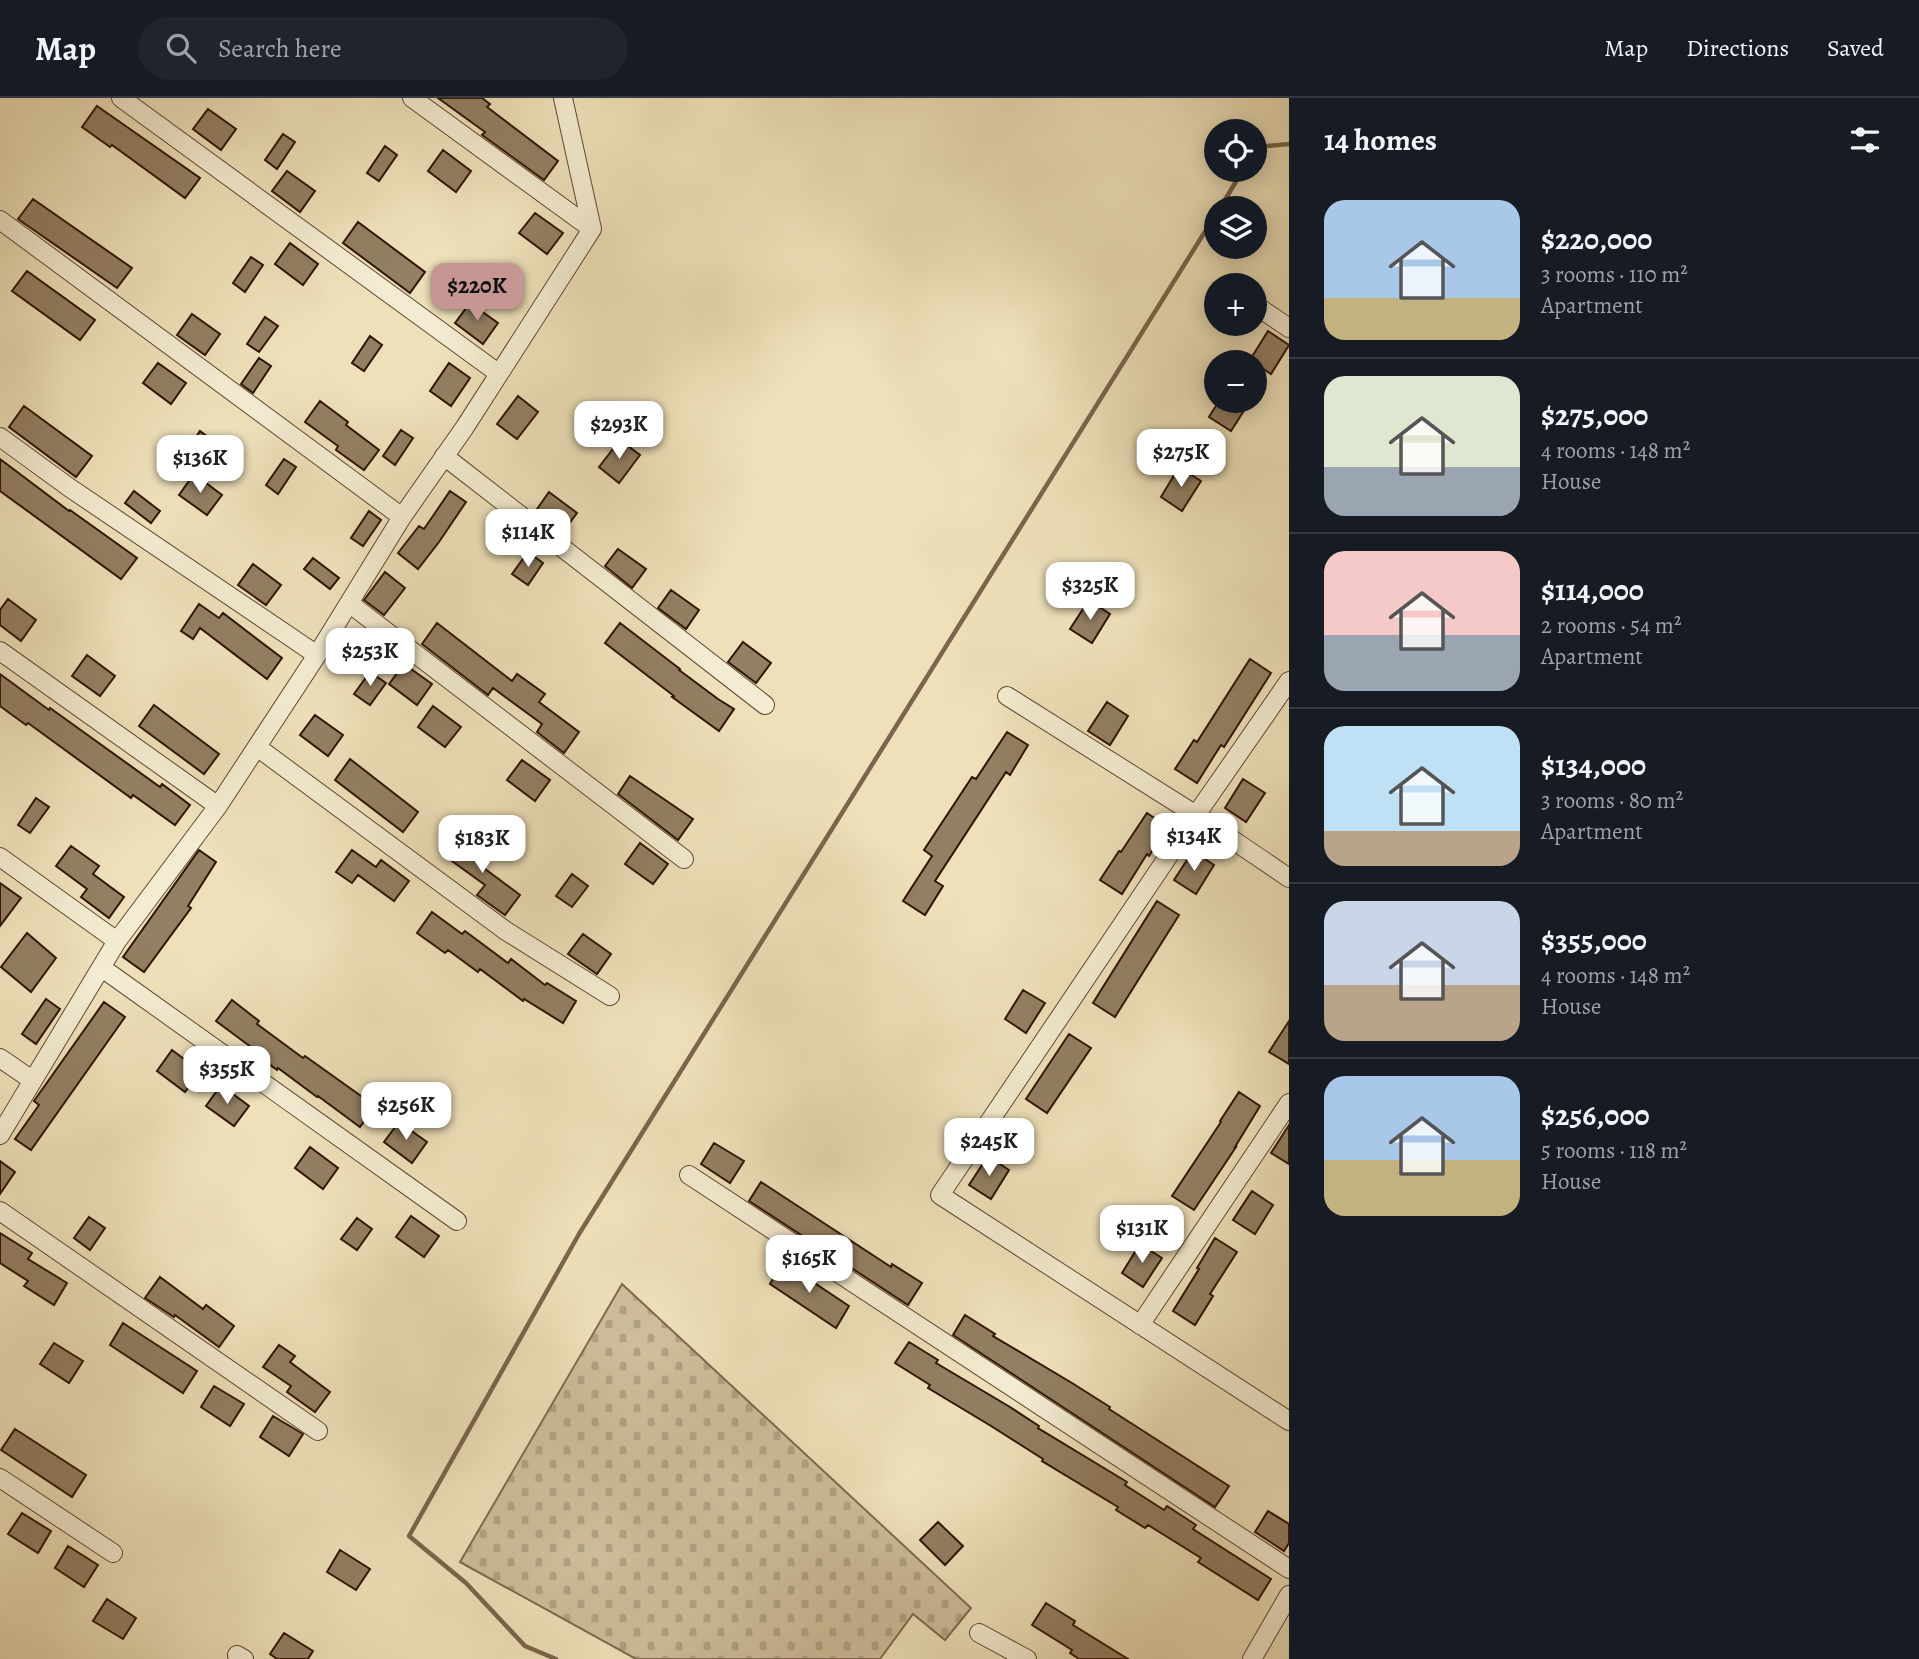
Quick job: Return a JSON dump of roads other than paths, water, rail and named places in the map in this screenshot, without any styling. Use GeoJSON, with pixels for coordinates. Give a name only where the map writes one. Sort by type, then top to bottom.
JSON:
{"type":"FeatureCollection","features":[{"type":"Feature","properties":{"kind":"street"},"geometry":{"type":"LineString","coordinates":[[121,98],[498,373]]}},
{"type":"Feature","properties":{"kind":"street"},"geometry":{"type":"LineString","coordinates":[[412,98],[592,229]]}},
{"type":"Feature","properties":{"kind":"street"},"geometry":{"type":"LineString","coordinates":[[0,1135],[117,941],[218,806],[317,655],[402,517],[465,427],[592,229],[563,98]]}},
{"type":"Feature","properties":{"kind":"street"},"geometry":{"type":"LineString","coordinates":[[0,220],[402,517]]}},
{"type":"Feature","properties":{"kind":"street"},"geometry":{"type":"LineString","coordinates":[[1267,313],[1289,328]]}},
{"type":"Feature","properties":{"kind":"street"},"geometry":{"type":"LineString","coordinates":[[0,437],[70,488],[317,655]]}},
{"type":"Feature","properties":{"kind":"street"},"geometry":{"type":"LineString","coordinates":[[444,456],[765,705]]}},
{"type":"Feature","properties":{"kind":"street"},"geometry":{"type":"LineString","coordinates":[[349,603],[684,859]]}},
{"type":"Feature","properties":{"kind":"street"},"geometry":{"type":"LineString","coordinates":[[0,651],[218,806]]}},
{"type":"Feature","properties":{"kind":"street"},"geometry":{"type":"LineString","coordinates":[[1289,681],[940,1195],[1289,1421]]}},
{"type":"Feature","properties":{"kind":"street"},"geometry":{"type":"LineString","coordinates":[[1007,696],[1196,815],[1289,878]]}},
{"type":"Feature","properties":{"kind":"street"},"geometry":{"type":"LineString","coordinates":[[257,747],[506,931],[610,996]]}},
{"type":"Feature","properties":{"kind":"street"},"geometry":{"type":"LineString","coordinates":[[0,857],[117,941]]}},
{"type":"Feature","properties":{"kind":"street"},"geometry":{"type":"LineString","coordinates":[[102,968],[457,1221]]}},
{"type":"Feature","properties":{"kind":"street"},"geometry":{"type":"LineString","coordinates":[[0,1058],[32,1080]]}},
{"type":"Feature","properties":{"kind":"street"},"geometry":{"type":"LineString","coordinates":[[1140,1325],[1289,1103]]}},
{"type":"Feature","properties":{"kind":"street"},"geometry":{"type":"LineString","coordinates":[[690,1175],[1289,1569]]}},
{"type":"Feature","properties":{"kind":"street"},"geometry":{"type":"LineString","coordinates":[[0,1211],[318,1431]]}},
{"type":"Feature","properties":{"kind":"street"},"geometry":{"type":"LineString","coordinates":[[0,1478],[113,1553]]}},
{"type":"Feature","properties":{"kind":"street"},"geometry":{"type":"LineString","coordinates":[[1252,1659],[1289,1595]]}},
{"type":"Feature","properties":{"kind":"street"},"geometry":{"type":"LineString","coordinates":[[979,1633],[1027,1659]]}},
{"type":"Feature","properties":{"kind":"waterway"},"geometry":{"type":"LineString","coordinates":[[1267,146],[1289,144]]}},
{"type":"Feature","properties":{"kind":"waterway"},"geometry":{"type":"LineString","coordinates":[[1227,196],[1236,182]]}},
{"type":"Feature","properties":{"kind":"waterway"},"geometry":{"type":"LineString","coordinates":[[556,1659],[525,1646],[466,1583],[409,1536],[579,1234],[1204,233]]}}]}
